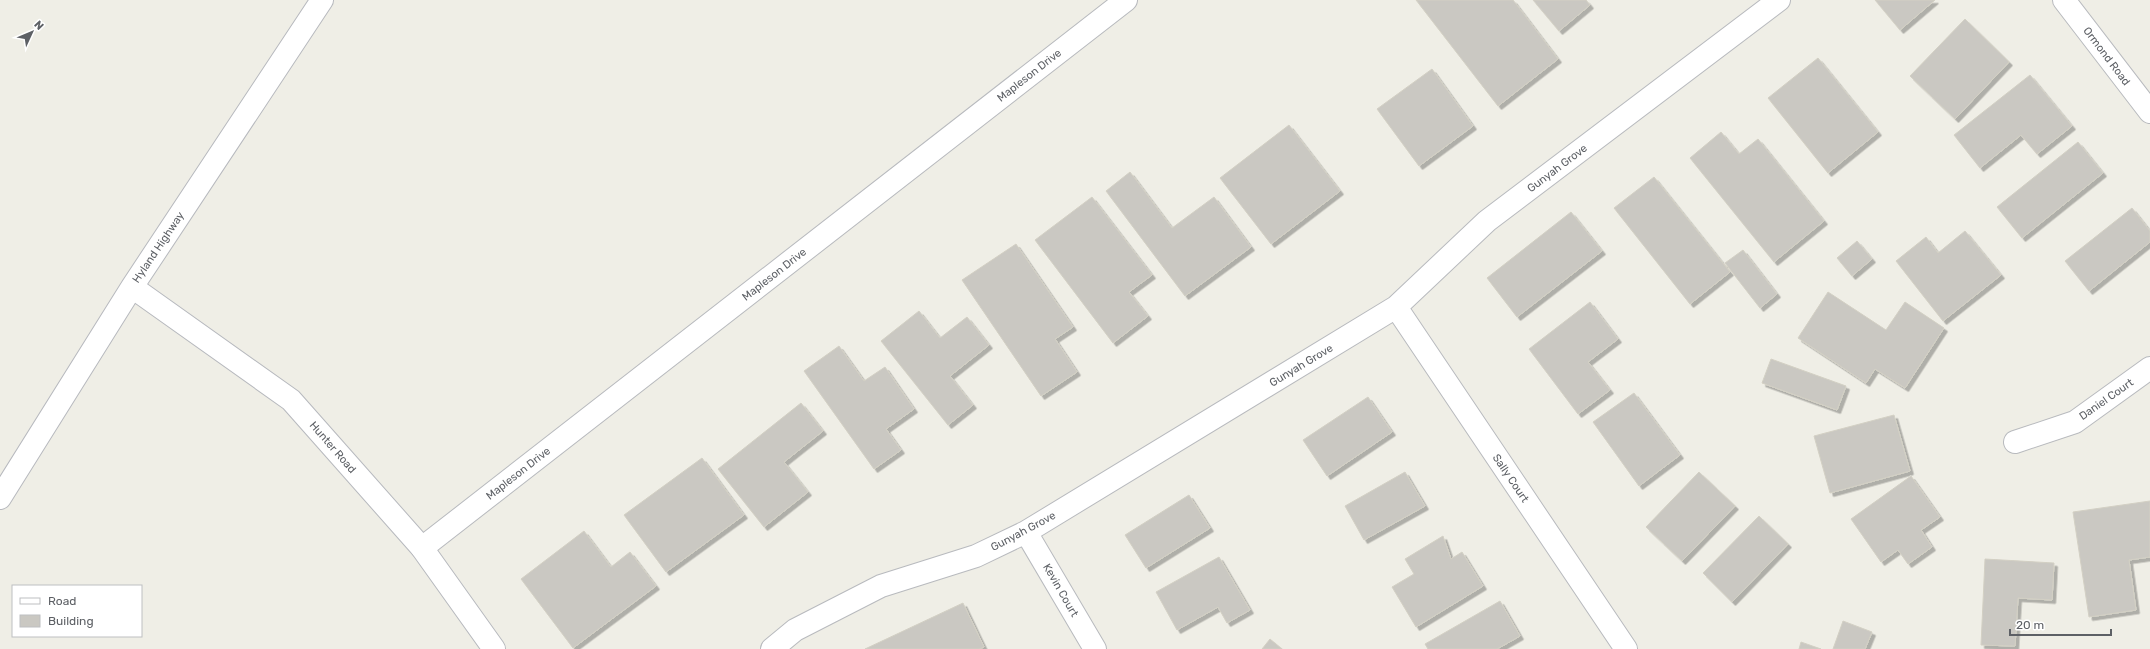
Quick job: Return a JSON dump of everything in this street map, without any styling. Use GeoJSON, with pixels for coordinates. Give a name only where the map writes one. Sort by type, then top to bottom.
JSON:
{"type":"FeatureCollection","features":[{"type":"Feature","properties":{"kind":"street","name":"Hyland Highway"},"geometry":{"type":"LineString","coordinates":[[0,498],[132,287],[322,0]]}},
{"type":"Feature","properties":{"kind":"street","name":"Mapleson Drive"},"geometry":{"type":"LineString","coordinates":[[422,548],[1126,0]]}},
{"type":"Feature","properties":{"kind":"street","name":"Gunyah Grove"},"geometry":{"type":"LineString","coordinates":[[772,649],[795,630],[881,586],[976,556],[1026,532],[1396,307],[1487,221],[1780,0]]}},
{"type":"Feature","properties":{"kind":"street","name":"Ormond Road"},"geometry":{"type":"LineString","coordinates":[[2064,0],[2150,112]]}},
{"type":"Feature","properties":{"kind":"street","name":"Hunter Road"},"geometry":{"type":"LineString","coordinates":[[132,287],[291,400],[422,548],[494,649]]}},
{"type":"Feature","properties":{"kind":"street","name":"Sally Court"},"geometry":{"type":"LineString","coordinates":[[1396,307],[1626,649]]}},
{"type":"Feature","properties":{"kind":"street","name":"Daniel Court"},"geometry":{"type":"LineString","coordinates":[[2016,442],[2074,422],[2150,368]]}},
{"type":"Feature","properties":{"kind":"street","name":"Kevin Court"},"geometry":{"type":"LineString","coordinates":[[1026,532],[1095,649]]}},
{"type":"Feature","properties":{"kind":"building"},"geometry":{"type":"Polygon","coordinates":[[[1416,0],[1513,0],[1558,59],[1498,106],[1416,0]]]}},
{"type":"Feature","properties":{"kind":"building"},"geometry":{"type":"Polygon","coordinates":[[[1533,0],[1586,0],[1590,5],[1559,31],[1533,0]]]}},
{"type":"Feature","properties":{"kind":"building"},"geometry":{"type":"Polygon","coordinates":[[[1875,0],[1935,0],[1900,30],[1875,0]]]}},
{"type":"Feature","properties":{"kind":"building"},"geometry":{"type":"Polygon","coordinates":[[[1965,19],[2009,62],[1955,119],[1910,76],[1965,19]]]}},
{"type":"Feature","properties":{"kind":"building"},"geometry":{"type":"Polygon","coordinates":[[[1818,58],[1878,132],[1828,173],[1768,98],[1818,58]]]}},
{"type":"Feature","properties":{"kind":"building"},"geometry":{"type":"Polygon","coordinates":[[[1432,69],[1473,126],[1419,166],[1377,109],[1432,69]]]}},
{"type":"Feature","properties":{"kind":"building"},"geometry":{"type":"Polygon","coordinates":[[[2030,75],[2072,126],[2037,154],[2021,135],[1980,168],[1954,135],[2030,75]]]}},
{"type":"Feature","properties":{"kind":"building"},"geometry":{"type":"Polygon","coordinates":[[[1289,125],[1340,191],[1271,244],[1220,178],[1289,125]]]}},
{"type":"Feature","properties":{"kind":"building"},"geometry":{"type":"Polygon","coordinates":[[[1721,132],[1739,154],[1758,139],[1824,221],[1774,262],[1690,158],[1721,132]]]}},
{"type":"Feature","properties":{"kind":"building"},"geometry":{"type":"Polygon","coordinates":[[[2078,142],[2103,173],[2022,238],[1997,207],[2078,142]]]}},
{"type":"Feature","properties":{"kind":"building"},"geometry":{"type":"Polygon","coordinates":[[[1130,172],[1172,228],[1214,197],[1251,247],[1185,296],[1106,191],[1130,172]]]}},
{"type":"Feature","properties":{"kind":"building"},"geometry":{"type":"Polygon","coordinates":[[[1654,177],[1730,272],[1690,304],[1614,208],[1654,177]]]}},
{"type":"Feature","properties":{"kind":"building"},"geometry":{"type":"Polygon","coordinates":[[[1092,197],[1152,275],[1129,292],[1148,316],[1113,343],[1035,240],[1092,197]]]}},
{"type":"Feature","properties":{"kind":"building"},"geometry":{"type":"Polygon","coordinates":[[[2132,208],[2150,231],[2150,242],[2089,291],[2065,261],[2132,208]]]}},
{"type":"Feature","properties":{"kind":"building"},"geometry":{"type":"Polygon","coordinates":[[[1571,212],[1602,251],[1517,317],[1487,278],[1571,212]]]}},
{"type":"Feature","properties":{"kind":"building"},"geometry":{"type":"Polygon","coordinates":[[[1965,231],[2001,275],[1943,321],[1896,261],[1926,237],[1938,253],[1965,231]]]}},
{"type":"Feature","properties":{"kind":"building"},"geometry":{"type":"Polygon","coordinates":[[[1857,241],[1872,259],[1852,276],[1837,258],[1857,241]]]}},
{"type":"Feature","properties":{"kind":"building"},"geometry":{"type":"Polygon","coordinates":[[[1016,244],[1073,327],[1055,339],[1077,372],[1041,396],[962,280],[1016,244]]]}},
{"type":"Feature","properties":{"kind":"building"},"geometry":{"type":"Polygon","coordinates":[[[1743,250],[1777,294],[1760,308],[1725,263],[1743,250]]]}},
{"type":"Feature","properties":{"kind":"building"},"geometry":{"type":"Polygon","coordinates":[[[1828,292],[1886,330],[1905,302],[1944,328],[1905,388],[1875,369],[1866,383],[1798,338],[1828,292]]]}},
{"type":"Feature","properties":{"kind":"building"},"geometry":{"type":"Polygon","coordinates":[[[1590,302],[1618,339],[1588,362],[1610,390],[1578,414],[1529,349],[1590,302]]]}},
{"type":"Feature","properties":{"kind":"building"},"geometry":{"type":"Polygon","coordinates":[[[919,311],[940,338],[967,317],[989,345],[950,376],[973,405],[948,425],[881,341],[919,311]]]}},
{"type":"Feature","properties":{"kind":"building"},"geometry":{"type":"Polygon","coordinates":[[[839,346],[864,381],[885,367],[914,409],[886,429],[901,450],[874,469],[804,371],[839,346]]]}},
{"type":"Feature","properties":{"kind":"building"},"geometry":{"type":"Polygon","coordinates":[[[1771,359],[1846,386],[1837,410],[1762,383],[1771,359]]]}},
{"type":"Feature","properties":{"kind":"building"},"geometry":{"type":"Polygon","coordinates":[[[1634,393],[1680,455],[1639,486],[1593,422],[1634,393]]]}},
{"type":"Feature","properties":{"kind":"building"},"geometry":{"type":"Polygon","coordinates":[[[1368,397],[1392,432],[1327,476],[1303,440],[1368,397]]]}},
{"type":"Feature","properties":{"kind":"building"},"geometry":{"type":"Polygon","coordinates":[[[801,403],[823,431],[784,462],[808,492],[764,527],[718,469],[801,403]]]}},
{"type":"Feature","properties":{"kind":"building"},"geometry":{"type":"Polygon","coordinates":[[[1894,415],[1910,471],[1830,493],[1814,436],[1894,415]]]}},
{"type":"Feature","properties":{"kind":"building"},"geometry":{"type":"Polygon","coordinates":[[[702,458],[744,515],[666,572],[624,515],[702,458]]]}},
{"type":"Feature","properties":{"kind":"building"},"geometry":{"type":"Polygon","coordinates":[[[1405,472],[1425,506],[1364,540],[1345,506],[1405,472]]]}},
{"type":"Feature","properties":{"kind":"building"},"geometry":{"type":"Polygon","coordinates":[[[1699,472],[1735,506],[1682,561],[1646,527],[1699,472]]]}},
{"type":"Feature","properties":{"kind":"building"},"geometry":{"type":"Polygon","coordinates":[[[1911,476],[1940,517],[1921,530],[1932,547],[1908,564],[1898,550],[1881,562],[1851,519],[1911,476]]]}},
{"type":"Feature","properties":{"kind":"building"},"geometry":{"type":"Polygon","coordinates":[[[1189,495],[1210,528],[1146,568],[1125,535],[1189,495]]]}},
{"type":"Feature","properties":{"kind":"building"},"geometry":{"type":"Polygon","coordinates":[[[2150,501],[2150,557],[2129,560],[2136,610],[2089,617],[2073,512],[2150,501]]]}},
{"type":"Feature","properties":{"kind":"building"},"geometry":{"type":"Polygon","coordinates":[[[1759,516],[1788,544],[1732,602],[1703,573],[1759,516]]]}},
{"type":"Feature","properties":{"kind":"building"},"geometry":{"type":"Polygon","coordinates":[[[584,531],[611,567],[630,552],[656,586],[573,648],[521,579],[584,531]]]}},
{"type":"Feature","properties":{"kind":"building"},"geometry":{"type":"Polygon","coordinates":[[[1443,536],[1451,559],[1462,552],[1483,586],[1416,627],[1392,587],[1414,574],[1405,559],[1443,536]]]}},
{"type":"Feature","properties":{"kind":"building"},"geometry":{"type":"Polygon","coordinates":[[[1219,557],[1250,610],[1227,623],[1218,607],[1177,630],[1156,592],[1219,557]]]}},
{"type":"Feature","properties":{"kind":"building"},"geometry":{"type":"Polygon","coordinates":[[[1985,559],[2054,563],[2052,600],[2018,598],[2015,646],[1981,645],[1985,559]]]}},
{"type":"Feature","properties":{"kind":"building"},"geometry":{"type":"Polygon","coordinates":[[[1500,601],[1520,636],[1497,649],[1428,649],[1425,644],[1500,601]]]}},
{"type":"Feature","properties":{"kind":"building"},"geometry":{"type":"Polygon","coordinates":[[[963,603],[984,647],[979,649],[865,649],[963,603]]]}},
{"type":"Feature","properties":{"kind":"building"},"geometry":{"type":"Polygon","coordinates":[[[1843,621],[1872,632],[1865,649],[1833,649],[1843,621]]]}},
{"type":"Feature","properties":{"kind":"building"},"geometry":{"type":"Polygon","coordinates":[[[1270,639],[1282,649],[1262,649],[1270,639]]]}},
{"type":"Feature","properties":{"kind":"building"},"geometry":{"type":"Polygon","coordinates":[[[1801,642],[1821,649],[1799,649],[1801,642]]]}}]}
